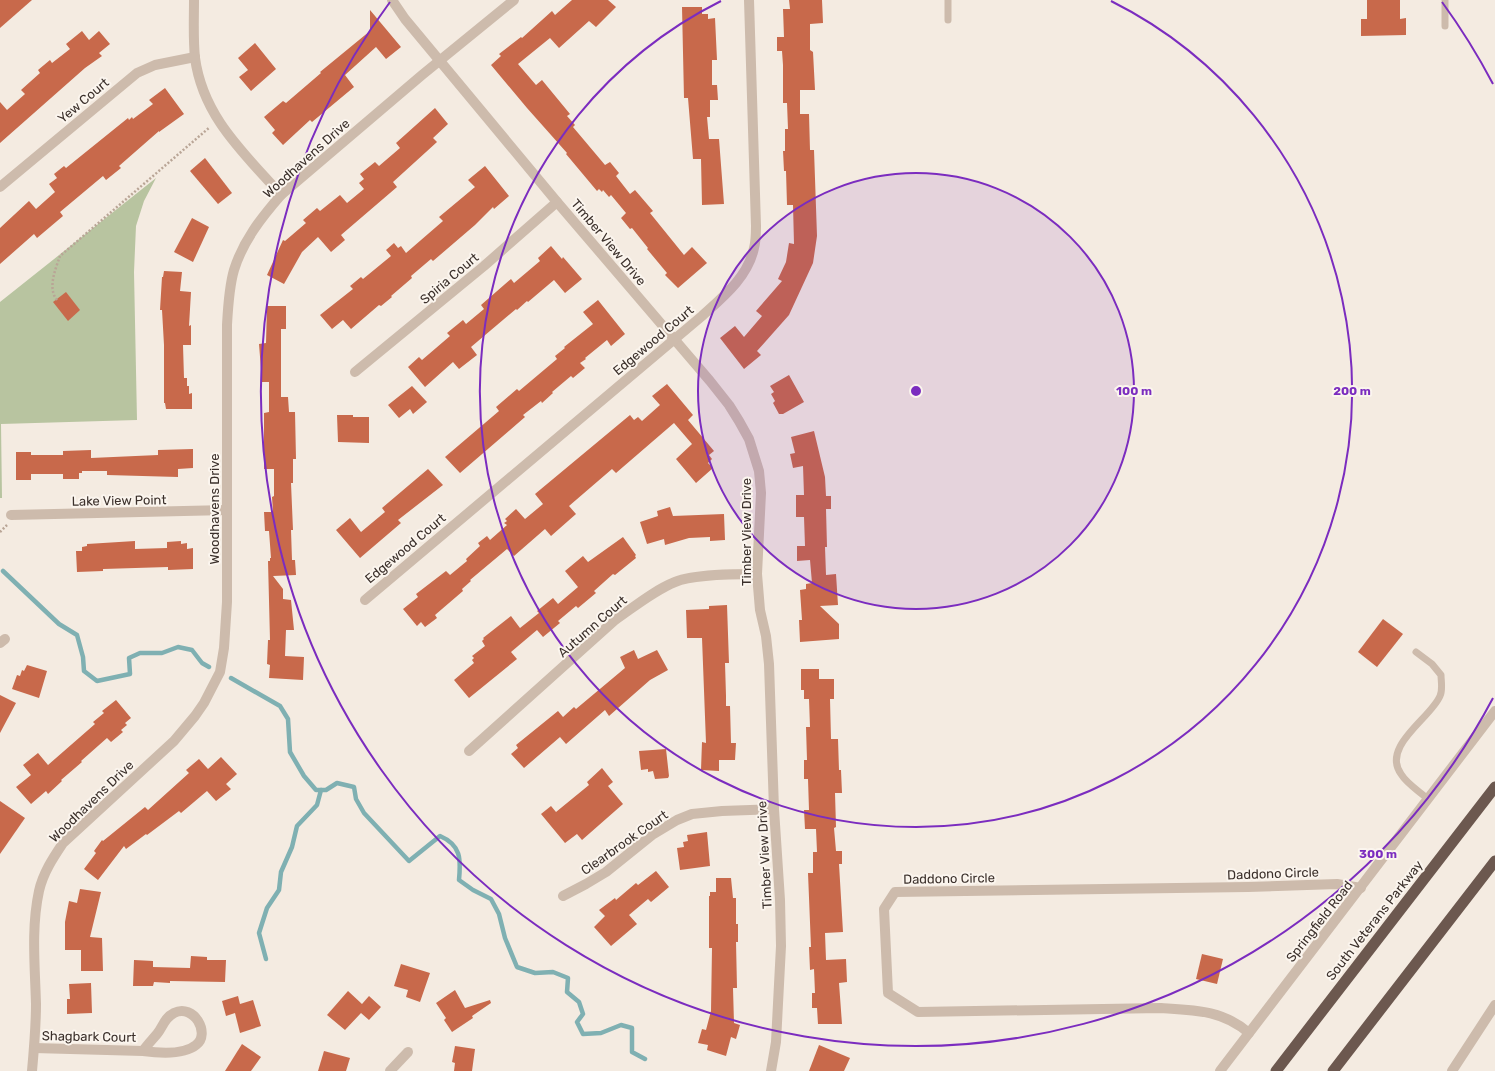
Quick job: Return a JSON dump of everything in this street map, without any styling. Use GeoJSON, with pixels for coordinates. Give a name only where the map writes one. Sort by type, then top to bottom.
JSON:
{"type":"FeatureCollection","features":[{"type":"Feature","properties":{"kind":"highway","name":"South Veterans Parkway"},"geometry":{"type":"LineString","coordinates":[[1276,1071],[1495,787]]}},
{"type":"Feature","properties":{"kind":"highway"},"geometry":{"type":"LineString","coordinates":[[1334,1071],[1495,861]]}},
{"type":"Feature","properties":{"kind":"street"},"geometry":{"type":"LineString","coordinates":[[194,0],[195,57],[205,96],[218,120],[235,143],[281,195]]}},
{"type":"Feature","properties":{"kind":"street","name":"Timber View Drive"},"geometry":{"type":"LineString","coordinates":[[392,0],[405,19],[557,202],[729,405],[749,439],[759,471],[761,493],[757,574],[760,610],[766,636],[769,664],[774,809],[780,900],[781,946],[776,1042],[771,1071]]}},
{"type":"Feature","properties":{"kind":"street","name":"Woodhavens Drive"},"geometry":{"type":"LineString","coordinates":[[32,1071],[36,1006],[35,920],[39,892],[43,878],[52,859],[63,843],[174,740],[195,716],[213,688],[220,672],[224,648],[227,602],[227,325],[229,296],[234,270],[250,234],[261,217],[281,195],[514,0]]}},
{"type":"Feature","properties":{"kind":"street","name":"Edgewood Court"},"geometry":{"type":"LineString","coordinates":[[364,600],[674,339],[727,293],[743,274],[750,262],[755,247],[756,205],[748,0]]}},
{"type":"Feature","properties":{"kind":"street","name":"Yew Court"},"geometry":{"type":"LineString","coordinates":[[0,187],[137,73],[155,65],[195,57]]}},
{"type":"Feature","properties":{"kind":"street","name":"Spiria Court"},"geometry":{"type":"LineString","coordinates":[[354,372],[390,345],[557,202]]}},
{"type":"Feature","properties":{"kind":"street","name":"Lake View Point"},"geometry":{"type":"LineString","coordinates":[[11,515],[227,510]]}},
{"type":"Feature","properties":{"kind":"street","name":"Autumn Court"},"geometry":{"type":"LineString","coordinates":[[469,751],[615,620],[665,586],[676,581],[687,579],[728,574],[757,574]]}},
{"type":"Feature","properties":{"kind":"street","name":"Springfield Road"},"geometry":{"type":"LineString","coordinates":[[1220,1071],[1495,711]]}},
{"type":"Feature","properties":{"kind":"street","name":"Clearbrook Court"},"geometry":{"type":"LineString","coordinates":[[563,896],[606,872],[652,835],[677,820],[692,814],[774,809]]}},
{"type":"Feature","properties":{"kind":"street","name":"Daddono Circle"},"geometry":{"type":"LineString","coordinates":[[1250,1033],[1239,1024],[1228,1018],[1212,1013],[1161,1008],[918,1012],[888,993],[884,909],[895,892],[1248,887],[1337,884],[1361,888]]}},
{"type":"Feature","properties":{"kind":"street"},"geometry":{"type":"LineString","coordinates":[[1452,1071],[1495,1005]]}},
{"type":"Feature","properties":{"kind":"street","name":"Shagbark Court"},"geometry":{"type":"LineString","coordinates":[[34,1048],[143,1050],[159,1053],[177,1052],[192,1048],[198,1044],[201,1039],[201,1025],[192,1014],[175,1012],[168,1017],[158,1033],[143,1050]]}},
{"type":"Feature","properties":{"kind":"street"},"geometry":{"type":"LineString","coordinates":[[390,1071],[408,1052]]}},
{"type":"Feature","properties":{"kind":"lane"},"geometry":{"type":"LineString","coordinates":[[948,0],[948,20]]}},
{"type":"Feature","properties":{"kind":"lane"},"geometry":{"type":"LineString","coordinates":[[1445,0],[1445,26]]}},
{"type":"Feature","properties":{"kind":"lane"},"geometry":{"type":"LineString","coordinates":[[1416,652],[1432,664],[1441,675],[1441,695],[1437,702],[1404,739],[1398,752],[1396,762],[1400,773],[1428,799]]}},
{"type":"Feature","properties":{"kind":"path"},"geometry":{"type":"LineString","coordinates":[[57,300],[53,296],[52,284],[60,256],[218,120]]}},
{"type":"Feature","properties":{"kind":"green space"},"geometry":{"type":"Polygon","coordinates":[[[156,178],[144,201],[136,226],[134,272],[137,420],[1,424],[2,498],[0,498],[0,302],[156,178]]]}},
{"type":"Feature","properties":{"kind":"building"},"geometry":{"type":"Polygon","coordinates":[[[0,0],[32,0],[0,28],[0,0]]]}},
{"type":"Feature","properties":{"kind":"building"},"geometry":{"type":"Polygon","coordinates":[[[572,0],[608,0],[616,7],[596,27],[589,21],[559,48],[550,38],[518,64],[536,85],[542,80],[570,114],[567,116],[575,125],[573,127],[605,165],[610,162],[619,173],[616,176],[630,194],[635,190],[653,211],[650,213],[684,255],[692,247],[707,263],[678,288],[665,275],[667,273],[632,228],[630,229],[621,218],[626,213],[611,195],[609,197],[603,190],[602,192],[599,189],[597,191],[566,154],[567,153],[491,65],[501,56],[499,54],[521,37],[522,38],[552,11],[555,15],[572,0]]]}},
{"type":"Feature","properties":{"kind":"building"},"geometry":{"type":"Polygon","coordinates":[[[789,0],[822,0],[823,23],[810,24],[810,50],[813,52],[815,90],[800,90],[800,114],[809,114],[810,150],[814,150],[817,236],[813,263],[789,315],[757,351],[761,355],[744,369],[720,338],[735,326],[744,337],[762,316],[756,311],[782,281],[778,279],[786,262],[789,243],[794,244],[793,205],[787,205],[786,171],[784,171],[783,151],[785,151],[785,129],[788,129],[787,103],[783,103],[782,51],[777,51],[777,37],[784,37],[783,9],[790,9],[789,0]]]}},
{"type":"Feature","properties":{"kind":"building"},"geometry":{"type":"Polygon","coordinates":[[[1367,0],[1400,0],[1400,19],[1406,18],[1406,35],[1361,36],[1361,19],[1367,19],[1367,0]]]}},
{"type":"Feature","properties":{"kind":"building"},"geometry":{"type":"Polygon","coordinates":[[[682,7],[702,7],[702,14],[708,14],[708,19],[715,18],[717,60],[712,60],[712,85],[717,85],[718,100],[710,100],[710,117],[707,117],[709,139],[719,139],[724,204],[702,205],[701,159],[693,159],[688,98],[684,98],[682,7]]]}},
{"type":"Feature","properties":{"kind":"building"},"geometry":{"type":"Polygon","coordinates":[[[370,10],[401,47],[386,59],[376,47],[345,75],[354,87],[312,122],[310,120],[283,145],[272,133],[275,130],[264,117],[283,101],[286,103],[321,73],[320,72],[370,31],[370,10]]]}},
{"type":"Feature","properties":{"kind":"building"},"geometry":{"type":"Polygon","coordinates":[[[82,31],[89,40],[99,31],[110,44],[99,53],[102,56],[85,68],[0,143],[0,102],[7,110],[25,94],[21,90],[40,73],[38,70],[50,60],[52,63],[70,49],[66,44],[82,31]]]}},
{"type":"Feature","properties":{"kind":"building"},"geometry":{"type":"Polygon","coordinates":[[[255,43],[276,69],[251,91],[239,77],[248,70],[238,58],[255,43]]]}},
{"type":"Feature","properties":{"kind":"building"},"geometry":{"type":"Polygon","coordinates":[[[165,88],[184,114],[159,131],[119,166],[121,168],[106,180],[103,176],[60,212],[63,216],[37,238],[34,234],[0,264],[0,228],[29,201],[36,209],[55,192],[49,184],[57,178],[54,174],[64,166],[66,168],[128,118],[129,120],[132,117],[133,119],[153,104],[149,100],[165,88]]]}},
{"type":"Feature","properties":{"kind":"building"},"geometry":{"type":"Polygon","coordinates":[[[435,108],[448,124],[433,138],[437,142],[393,182],[397,187],[341,235],[345,240],[331,252],[318,237],[302,252],[284,284],[267,275],[283,240],[285,241],[306,223],[303,220],[317,208],[320,211],[340,195],[347,203],[364,189],[359,183],[364,179],[360,174],[375,162],[379,166],[400,148],[396,143],[435,108]]]}},
{"type":"Feature","properties":{"kind":"building"},"geometry":{"type":"Polygon","coordinates":[[[205,158],[232,193],[218,204],[190,171],[205,158]]]}},
{"type":"Feature","properties":{"kind":"building"},"geometry":{"type":"Polygon","coordinates":[[[485,166],[509,196],[494,209],[493,207],[475,225],[433,261],[431,259],[411,276],[412,278],[391,296],[392,297],[381,306],[379,305],[351,329],[343,320],[332,329],[320,315],[353,289],[350,286],[361,277],[363,279],[391,256],[386,250],[394,243],[398,248],[401,246],[406,253],[443,221],[439,217],[475,187],[468,180],[485,166]]]}},
{"type":"Feature","properties":{"kind":"building"},"geometry":{"type":"Polygon","coordinates":[[[192,218],[209,227],[193,262],[174,252],[192,218]]]}},
{"type":"Feature","properties":{"kind":"building"},"geometry":{"type":"Polygon","coordinates":[[[551,246],[562,259],[563,257],[582,279],[565,293],[554,280],[528,302],[527,301],[517,310],[516,309],[471,347],[477,355],[459,369],[453,362],[425,387],[408,367],[419,357],[422,360],[450,336],[447,333],[463,320],[466,324],[484,309],[481,305],[511,279],[514,283],[540,261],[538,258],[551,246]]]}},
{"type":"Feature","properties":{"kind":"building"},"geometry":{"type":"Polygon","coordinates":[[[164,271],[182,272],[180,291],[191,292],[189,326],[191,325],[191,345],[183,345],[184,378],[187,378],[189,394],[192,393],[192,409],[166,409],[164,403],[164,345],[162,310],[160,310],[162,277],[164,271]]]}},
{"type":"Feature","properties":{"kind":"building"},"geometry":{"type":"Polygon","coordinates":[[[66,292],[80,310],[68,321],[53,302],[66,292]]]}},
{"type":"Feature","properties":{"kind":"building"},"geometry":{"type":"Polygon","coordinates":[[[598,300],[625,334],[611,346],[607,340],[585,358],[586,359],[580,363],[585,368],[573,378],[571,376],[552,392],[553,393],[542,403],[541,401],[523,415],[525,417],[460,473],[445,457],[499,411],[496,407],[517,389],[519,391],[557,359],[555,356],[565,348],[564,347],[593,324],[583,312],[598,300]]]}},
{"type":"Feature","properties":{"kind":"building"},"geometry":{"type":"Polygon","coordinates":[[[267,306],[286,306],[286,329],[281,329],[281,397],[288,397],[289,412],[295,412],[296,459],[293,459],[293,483],[291,483],[293,530],[291,530],[292,560],[295,560],[296,575],[273,576],[283,589],[283,599],[291,600],[294,630],[286,630],[285,656],[304,657],[303,680],[269,678],[270,665],[267,664],[268,640],[270,640],[268,561],[270,561],[271,558],[269,531],[265,531],[264,512],[273,512],[272,497],[274,496],[274,469],[264,469],[264,413],[269,412],[269,382],[262,382],[259,344],[266,343],[267,306]]]}},
{"type":"Feature","properties":{"kind":"building"},"geometry":{"type":"Polygon","coordinates":[[[789,375],[804,402],[783,414],[779,414],[773,403],[775,401],[771,394],[774,392],[770,386],[789,375]]]}},
{"type":"Feature","properties":{"kind":"building"},"geometry":{"type":"Polygon","coordinates":[[[667,384],[693,415],[688,420],[714,451],[709,455],[712,459],[708,463],[713,468],[696,483],[676,459],[692,444],[674,423],[616,473],[612,469],[569,506],[576,514],[551,536],[545,529],[514,556],[507,549],[470,580],[471,581],[462,589],[463,591],[435,615],[437,618],[425,627],[421,622],[417,626],[403,609],[418,597],[416,594],[446,571],[450,575],[467,561],[466,559],[480,546],[478,543],[487,536],[490,540],[507,525],[504,523],[507,521],[505,519],[516,509],[525,519],[543,504],[535,494],[630,415],[634,420],[638,417],[642,421],[660,405],[652,396],[667,384]]]}},
{"type":"Feature","properties":{"kind":"building"},"geometry":{"type":"Polygon","coordinates":[[[412,386],[427,402],[413,414],[410,409],[399,418],[388,405],[412,386]]]}},
{"type":"Feature","properties":{"kind":"building"},"geometry":{"type":"Polygon","coordinates":[[[337,415],[369,417],[369,443],[338,442],[337,415]]]}},
{"type":"Feature","properties":{"kind":"building"},"geometry":{"type":"Polygon","coordinates":[[[814,431],[825,477],[826,496],[831,496],[831,509],[826,509],[826,575],[836,574],[838,605],[820,606],[839,624],[839,639],[800,642],[799,620],[802,620],[800,590],[806,589],[806,584],[812,583],[810,560],[797,561],[797,546],[805,546],[804,517],[796,517],[796,495],[804,495],[803,466],[793,468],[790,454],[795,453],[791,437],[814,431]]]}},
{"type":"Feature","properties":{"kind":"building"},"geometry":{"type":"Polygon","coordinates":[[[193,449],[193,468],[178,469],[178,477],[107,475],[107,471],[82,471],[82,473],[79,473],[79,479],[63,479],[63,474],[31,474],[31,480],[16,480],[16,452],[31,452],[31,455],[63,455],[63,451],[91,450],[91,458],[158,455],[158,450],[193,449]]]}},
{"type":"Feature","properties":{"kind":"building"},"geometry":{"type":"Polygon","coordinates":[[[428,469],[443,485],[398,520],[401,523],[360,558],[336,530],[350,518],[361,532],[385,512],[382,508],[428,469]]]}},
{"type":"Feature","properties":{"kind":"building"},"geometry":{"type":"Polygon","coordinates":[[[670,507],[673,516],[724,514],[725,540],[710,541],[710,537],[689,538],[665,545],[664,539],[647,544],[640,522],[658,516],[657,511],[670,507]]]}},
{"type":"Feature","properties":{"kind":"building"},"geometry":{"type":"Polygon","coordinates":[[[623,537],[636,555],[636,558],[615,575],[613,574],[594,591],[596,593],[578,608],[576,606],[558,621],[560,623],[543,637],[537,630],[511,652],[517,659],[469,698],[454,680],[474,663],[472,660],[474,658],[472,656],[485,646],[482,641],[484,639],[483,638],[511,616],[520,628],[539,613],[537,611],[553,598],[558,604],[578,587],[565,571],[583,556],[588,562],[623,537]]]}},
{"type":"Feature","properties":{"kind":"building"},"geometry":{"type":"Polygon","coordinates":[[[135,541],[135,549],[167,548],[167,542],[181,541],[181,544],[187,543],[187,549],[193,548],[193,569],[168,570],[168,567],[103,569],[103,571],[77,572],[76,551],[82,551],[82,547],[87,546],[87,544],[135,541]]]}},
{"type":"Feature","properties":{"kind":"building"},"geometry":{"type":"Polygon","coordinates":[[[727,605],[729,663],[725,663],[726,706],[730,706],[731,743],[736,743],[735,760],[719,760],[719,771],[701,770],[702,742],[706,743],[702,638],[687,638],[686,610],[709,609],[709,606],[727,605]]]}},
{"type":"Feature","properties":{"kind":"building"},"geometry":{"type":"Polygon","coordinates":[[[1383,619],[1403,634],[1377,667],[1358,652],[1383,619]]]}},
{"type":"Feature","properties":{"kind":"building"},"geometry":{"type":"Polygon","coordinates":[[[634,650],[638,659],[657,650],[668,670],[650,680],[609,716],[605,710],[566,744],[560,737],[524,768],[511,754],[518,748],[516,745],[558,711],[563,717],[574,707],[576,709],[625,668],[620,657],[634,650]]]}},
{"type":"Feature","properties":{"kind":"building"},"geometry":{"type":"Polygon","coordinates":[[[27,665],[47,671],[39,698],[12,689],[17,675],[20,676],[22,670],[24,671],[27,665]]]}},
{"type":"Feature","properties":{"kind":"building"},"geometry":{"type":"Polygon","coordinates":[[[801,669],[819,669],[819,679],[834,679],[834,699],[830,699],[831,739],[838,739],[839,770],[841,770],[842,793],[835,793],[836,827],[834,828],[836,851],[842,851],[842,864],[839,864],[843,932],[825,933],[826,960],[846,959],[847,982],[839,983],[842,1024],[818,1024],[817,1008],[812,1008],[812,993],[815,993],[814,969],[810,970],[809,947],[811,947],[808,873],[813,873],[813,852],[817,852],[816,829],[805,829],[804,810],[809,810],[808,779],[804,779],[804,760],[807,760],[806,727],[810,727],[809,699],[804,699],[804,690],[801,690],[801,669]]]}},
{"type":"Feature","properties":{"kind":"building"},"geometry":{"type":"Polygon","coordinates":[[[0,695],[16,703],[0,733],[0,695]]]}},
{"type":"Feature","properties":{"kind":"building"},"geometry":{"type":"Polygon","coordinates":[[[116,700],[131,718],[125,723],[127,725],[121,730],[123,732],[111,742],[107,738],[81,761],[82,762],[61,780],[62,781],[48,794],[46,791],[31,804],[16,787],[31,775],[23,765],[38,753],[48,765],[95,724],[93,722],[104,713],[102,711],[116,700]]]}},
{"type":"Feature","properties":{"kind":"building"},"geometry":{"type":"Polygon","coordinates":[[[666,749],[668,778],[655,779],[653,771],[648,772],[648,769],[641,770],[639,751],[666,749]]]}},
{"type":"Feature","properties":{"kind":"building"},"geometry":{"type":"Polygon","coordinates":[[[221,757],[237,774],[226,784],[231,789],[216,801],[207,791],[181,813],[179,811],[126,849],[124,846],[98,880],[84,869],[96,853],[94,851],[102,840],[103,841],[145,807],[148,810],[189,773],[186,770],[199,759],[208,769],[221,757]]]}},
{"type":"Feature","properties":{"kind":"building"},"geometry":{"type":"Polygon","coordinates":[[[602,768],[613,782],[608,786],[623,804],[582,840],[577,834],[565,843],[541,814],[551,806],[556,812],[589,785],[587,782],[602,768]]]}},
{"type":"Feature","properties":{"kind":"building"},"geometry":{"type":"Polygon","coordinates":[[[0,801],[25,818],[0,854],[0,801]]]}},
{"type":"Feature","properties":{"kind":"building"},"geometry":{"type":"Polygon","coordinates":[[[707,832],[710,866],[680,870],[677,848],[684,847],[683,842],[688,841],[687,835],[707,832]]]}},
{"type":"Feature","properties":{"kind":"building"},"geometry":{"type":"Polygon","coordinates":[[[656,871],[669,887],[651,902],[648,899],[629,915],[637,924],[611,946],[594,927],[605,916],[599,910],[615,898],[616,900],[636,883],[638,885],[656,871]]]}},
{"type":"Feature","properties":{"kind":"building"},"geometry":{"type":"Polygon","coordinates":[[[716,878],[731,878],[733,898],[736,898],[736,924],[738,924],[738,942],[736,942],[737,988],[733,988],[734,1023],[740,1025],[736,1039],[731,1037],[726,1056],[707,1050],[708,1045],[698,1043],[702,1029],[706,1030],[711,1011],[712,948],[709,948],[709,896],[710,892],[716,892],[716,878]]]}},
{"type":"Feature","properties":{"kind":"building"},"geometry":{"type":"Polygon","coordinates":[[[80,889],[101,892],[90,937],[102,938],[103,971],[81,971],[81,950],[65,950],[65,922],[69,901],[77,903],[80,889]]]}},
{"type":"Feature","properties":{"kind":"building"},"geometry":{"type":"Polygon","coordinates":[[[1202,954],[1223,959],[1217,984],[1196,979],[1202,954]]]}},
{"type":"Feature","properties":{"kind":"building"},"geometry":{"type":"Polygon","coordinates":[[[191,956],[207,957],[207,960],[226,960],[225,982],[170,981],[170,983],[154,982],[153,986],[133,986],[134,960],[153,961],[153,967],[190,968],[191,956]]]}},
{"type":"Feature","properties":{"kind":"building"},"geometry":{"type":"Polygon","coordinates":[[[401,964],[430,973],[420,1002],[406,997],[408,990],[394,986],[401,964]]]}},
{"type":"Feature","properties":{"kind":"building"},"geometry":{"type":"Polygon","coordinates":[[[91,983],[92,1013],[67,1014],[67,999],[70,999],[69,984],[91,983]]]}},
{"type":"Feature","properties":{"kind":"building"},"geometry":{"type":"Polygon","coordinates":[[[455,990],[465,1008],[490,1000],[491,1003],[472,1016],[473,1018],[452,1032],[444,1020],[446,1018],[436,1003],[455,990]]]}},
{"type":"Feature","properties":{"kind":"building"},"geometry":{"type":"Polygon","coordinates":[[[348,991],[362,1004],[369,996],[381,1007],[369,1020],[361,1013],[345,1030],[327,1015],[348,991]]]}},
{"type":"Feature","properties":{"kind":"building"},"geometry":{"type":"Polygon","coordinates":[[[238,996],[240,1004],[253,1000],[261,1026],[240,1033],[235,1013],[226,1016],[222,1001],[238,996]]]}},
{"type":"Feature","properties":{"kind":"building"},"geometry":{"type":"Polygon","coordinates":[[[242,1044],[261,1057],[251,1071],[225,1071],[242,1044]]]}},
{"type":"Feature","properties":{"kind":"building"},"geometry":{"type":"Polygon","coordinates":[[[819,1045],[850,1058],[844,1071],[809,1071],[819,1045]]]}},
{"type":"Feature","properties":{"kind":"building"},"geometry":{"type":"Polygon","coordinates":[[[455,1046],[475,1049],[472,1071],[454,1071],[455,1063],[452,1062],[455,1046]]]}},
{"type":"Feature","properties":{"kind":"building"},"geometry":{"type":"Polygon","coordinates":[[[324,1051],[350,1058],[346,1071],[318,1071],[324,1051]]]}},
{"type":"Feature","properties":{"kind":"waterway"},"geometry":{"type":"LineString","coordinates":[[3,571],[59,624],[77,635],[83,657],[84,671],[97,681],[130,674],[129,658],[140,653],[162,653],[178,647],[192,650],[202,663],[209,667]]}},
{"type":"Feature","properties":{"kind":"waterway"},"geometry":{"type":"LineString","coordinates":[[231,678],[280,706],[288,719],[290,752],[304,776],[316,790],[326,790],[337,783],[354,787],[356,799],[364,813],[409,861],[440,836],[452,844],[456,848],[459,859],[459,880],[473,890],[491,899],[499,914],[505,938],[517,967],[535,973],[553,972],[568,978],[567,992],[579,1002],[583,1014],[577,1022],[583,1034],[601,1033],[621,1025],[632,1028],[632,1052],[645,1059]]}},
{"type":"Feature","properties":{"kind":"waterway"},"geometry":{"type":"LineString","coordinates":[[266,959],[259,933],[267,908],[279,890],[281,872],[292,847],[297,826],[317,805],[321,790]]}}]}
